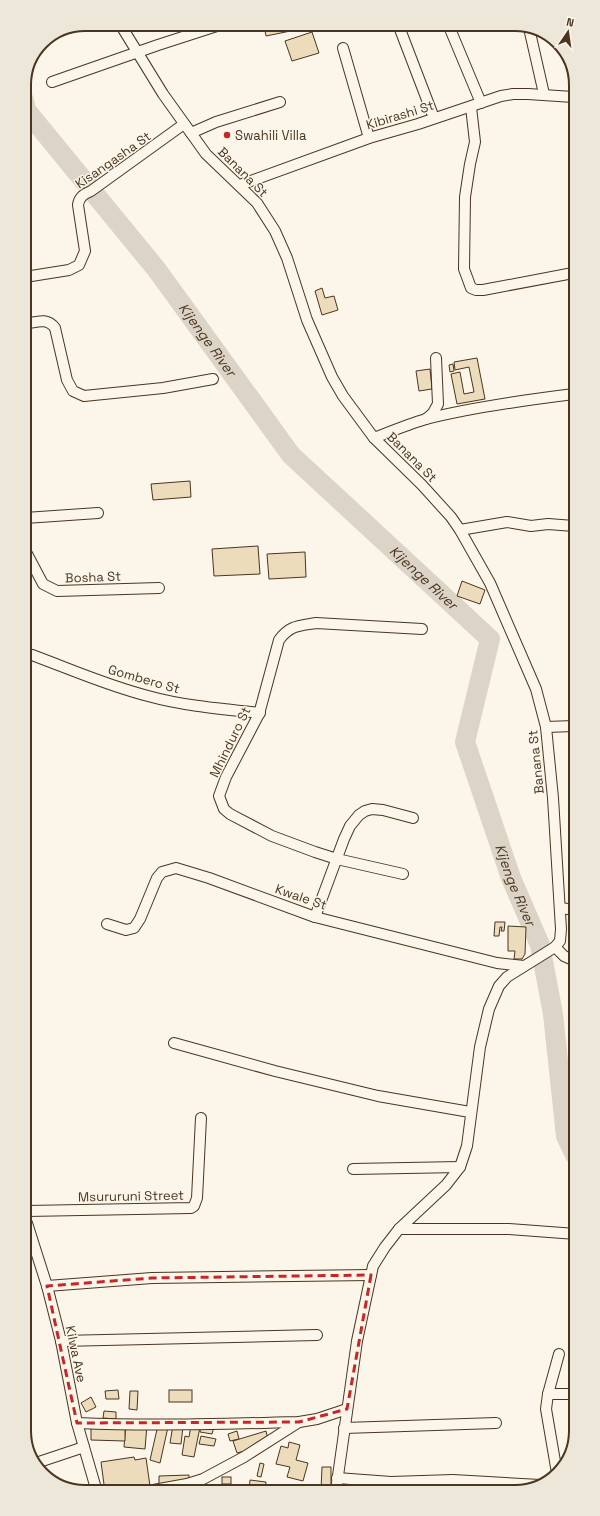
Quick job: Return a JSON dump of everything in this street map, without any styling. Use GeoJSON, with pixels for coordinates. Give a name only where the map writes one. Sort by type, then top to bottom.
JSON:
{"type":"FeatureCollection","features":[{"type":"Feature","properties":{"kind":"street","name":"Banana St"},"geometry":{"type":"LineString","coordinates":[[124,31],[163,94],[206,154],[240,185],[257,203],[275,230],[287,258],[307,320],[332,377],[353,410],[374,438],[439,503],[460,530],[490,583],[536,689],[546,727],[551,772],[561,929],[560,941],[553,949]]}},
{"type":"Feature","properties":{"kind":"street"},"geometry":{"type":"LineString","coordinates":[[52,82],[202,31]]}},
{"type":"Feature","properties":{"kind":"street"},"geometry":{"type":"LineString","coordinates":[[401,31],[434,118]]}},
{"type":"Feature","properties":{"kind":"street"},"geometry":{"type":"LineString","coordinates":[[451,31],[481,103]]}},
{"type":"Feature","properties":{"kind":"street"},"geometry":{"type":"LineString","coordinates":[[530,33],[544,94]]}},
{"type":"Feature","properties":{"kind":"street"},"geometry":{"type":"LineString","coordinates":[[343,48],[369,138]]}},
{"type":"Feature","properties":{"kind":"street","name":"Kibirashi St"},"geometry":{"type":"LineString","coordinates":[[240,185],[369,138],[513,94],[569,96]]}},
{"type":"Feature","properties":{"kind":"street"},"geometry":{"type":"LineString","coordinates":[[191,133],[216,122],[280,102]]}},
{"type":"Feature","properties":{"kind":"street"},"geometry":{"type":"LineString","coordinates":[[471,107],[475,142],[465,198],[464,269],[471,288],[483,290],[569,274]]}},
{"type":"Feature","properties":{"kind":"street","name":"Kisangasha St"},"geometry":{"type":"LineString","coordinates":[[31,276],[69,270],[79,265],[85,251],[78,205],[80,199],[85,193],[91,191],[184,124]]}},
{"type":"Feature","properties":{"kind":"street"},"geometry":{"type":"LineString","coordinates":[[31,323],[48,321],[55,328],[67,380],[73,391],[84,396],[163,388],[213,379]]}},
{"type":"Feature","properties":{"kind":"street"},"geometry":{"type":"LineString","coordinates":[[425,420],[433,413],[438,404],[436,358]]}},
{"type":"Feature","properties":{"kind":"street"},"geometry":{"type":"LineString","coordinates":[[374,438],[425,420],[518,402],[569,395]]}},
{"type":"Feature","properties":{"kind":"street"},"geometry":{"type":"LineString","coordinates":[[31,518],[98,513]]}},
{"type":"Feature","properties":{"kind":"street"},"geometry":{"type":"LineString","coordinates":[[460,530],[507,522],[531,526],[548,524],[569,526]]}},
{"type":"Feature","properties":{"kind":"street","name":"Bosha St"},"geometry":{"type":"LineString","coordinates":[[31,561],[43,584],[57,591],[159,588]]}},
{"type":"Feature","properties":{"kind":"street","name":"Mhinduro St"},"geometry":{"type":"LineString","coordinates":[[403,874],[337,859],[272,836],[237,818],[224,809],[219,796],[220,791],[260,713],[279,640],[286,631],[300,626],[316,623],[422,629]]}},
{"type":"Feature","properties":{"kind":"street","name":"Gombero St"},"geometry":{"type":"LineString","coordinates":[[31,655],[111,685],[148,697],[212,708],[260,713]]}},
{"type":"Feature","properties":{"kind":"street"},"geometry":{"type":"LineString","coordinates":[[546,727],[569,726]]}},
{"type":"Feature","properties":{"kind":"street"},"geometry":{"type":"LineString","coordinates":[[315,917],[350,826],[358,815],[372,809],[383,810],[413,818]]}},
{"type":"Feature","properties":{"kind":"street","name":"Kwale St"},"geometry":{"type":"LineString","coordinates":[[107,924],[126,930],[134,928],[140,919],[157,878],[162,872],[176,868],[209,878],[315,917],[497,963],[524,966]]}},
{"type":"Feature","properties":{"kind":"street"},"geometry":{"type":"LineString","coordinates":[[560,908],[569,909]]}},
{"type":"Feature","properties":{"kind":"street"},"geometry":{"type":"LineString","coordinates":[[336,1485],[357,1341],[371,1275],[379,1256],[399,1229],[446,1185],[460,1168],[467,1146],[470,1112],[480,1047],[491,1003],[499,986],[507,977],[553,949],[569,960]]}},
{"type":"Feature","properties":{"kind":"street"},"geometry":{"type":"LineString","coordinates":[[174,1043],[275,1071],[378,1096],[470,1112]]}},
{"type":"Feature","properties":{"kind":"street","name":"Msururuni Street"},"geometry":{"type":"LineString","coordinates":[[31,1211],[191,1208],[194,1206],[197,1198],[201,1118]]}},
{"type":"Feature","properties":{"kind":"street"},"geometry":{"type":"LineString","coordinates":[[353,1169],[460,1168]]}},
{"type":"Feature","properties":{"kind":"street"},"geometry":{"type":"LineString","coordinates":[[399,1229],[509,1229],[569,1233]]}},
{"type":"Feature","properties":{"kind":"street","name":"Kilwa Ave"},"geometry":{"type":"LineString","coordinates":[[31,1236],[47,1286],[61,1341],[77,1423],[95,1485]]}},
{"type":"Feature","properties":{"kind":"street"},"geometry":{"type":"LineString","coordinates":[[47,1286],[152,1278],[371,1275]]}},
{"type":"Feature","properties":{"kind":"street"},"geometry":{"type":"LineString","coordinates":[[61,1341],[317,1336]]}},
{"type":"Feature","properties":{"kind":"street"},"geometry":{"type":"LineString","coordinates":[[556,1466],[546,1417],[548,1394],[559,1354]]}},
{"type":"Feature","properties":{"kind":"street"},"geometry":{"type":"LineString","coordinates":[[548,1394],[569,1394]]}},
{"type":"Feature","properties":{"kind":"street"},"geometry":{"type":"LineString","coordinates":[[77,1423],[117,1425],[179,1425],[299,1422],[317,1419],[347,1409]]}},
{"type":"Feature","properties":{"kind":"street"},"geometry":{"type":"LineString","coordinates":[[181,1485],[203,1479],[244,1457],[299,1422]]}},
{"type":"Feature","properties":{"kind":"street"},"geometry":{"type":"LineString","coordinates":[[344,1428],[496,1423]]}},
{"type":"Feature","properties":{"kind":"street"},"geometry":{"type":"LineString","coordinates":[[40,1462],[84,1447]]}},
{"type":"Feature","properties":{"kind":"street"},"geometry":{"type":"LineString","coordinates":[[337,1478],[396,1483],[453,1480],[525,1484]]}},
{"type":"Feature","properties":{"kind":"highlighted area"},"geometry":{"type":"Polygon","coordinates":[[[371,1275],[347,1409],[299,1422],[77,1423],[47,1286],[152,1278],[371,1275]]]}},
{"type":"Feature","properties":{"kind":"building"},"geometry":{"type":"Polygon","coordinates":[[[265,31],[290,31],[266,36],[265,31]]]}},
{"type":"Feature","properties":{"kind":"building"},"geometry":{"type":"Polygon","coordinates":[[[312,32],[319,53],[292,61],[285,41],[312,32]]]}},
{"type":"Feature","properties":{"kind":"building"},"geometry":{"type":"Polygon","coordinates":[[[322,288],[325,298],[334,296],[338,310],[322,315],[315,291],[322,288]]]}},
{"type":"Feature","properties":{"kind":"building"},"geometry":{"type":"Polygon","coordinates":[[[477,358],[485,399],[457,404],[451,374],[460,372],[464,394],[474,392],[469,367],[455,370],[454,362],[477,358]]]}},
{"type":"Feature","properties":{"kind":"building"},"geometry":{"type":"Polygon","coordinates":[[[453,364],[454,371],[450,372],[449,365],[453,364]]]}},
{"type":"Feature","properties":{"kind":"building"},"geometry":{"type":"Polygon","coordinates":[[[430,369],[432,389],[419,391],[416,371],[430,369]]]}},
{"type":"Feature","properties":{"kind":"building"},"geometry":{"type":"Polygon","coordinates":[[[190,481],[191,497],[153,500],[151,484],[190,481]]]}},
{"type":"Feature","properties":{"kind":"building"},"geometry":{"type":"Polygon","coordinates":[[[258,546],[260,574],[214,576],[212,549],[258,546]]]}},
{"type":"Feature","properties":{"kind":"building"},"geometry":{"type":"Polygon","coordinates":[[[305,552],[306,577],[269,579],[267,554],[305,552]]]}},
{"type":"Feature","properties":{"kind":"building"},"geometry":{"type":"Polygon","coordinates":[[[462,581],[485,590],[480,604],[457,596],[462,581]]]}},
{"type":"Feature","properties":{"kind":"building"},"geometry":{"type":"Polygon","coordinates":[[[495,922],[505,922],[504,931],[501,931],[502,927],[500,927],[499,936],[494,936],[495,922]]]}},
{"type":"Feature","properties":{"kind":"building"},"geometry":{"type":"Polygon","coordinates":[[[508,926],[526,927],[525,954],[522,959],[514,959],[515,951],[508,951],[508,926]]]}},
{"type":"Feature","properties":{"kind":"building"},"geometry":{"type":"Polygon","coordinates":[[[118,1390],[119,1399],[106,1399],[105,1391],[118,1390]]]}},
{"type":"Feature","properties":{"kind":"building"},"geometry":{"type":"Polygon","coordinates":[[[169,1390],[192,1390],[192,1402],[169,1402],[169,1390]]]}},
{"type":"Feature","properties":{"kind":"building"},"geometry":{"type":"Polygon","coordinates":[[[130,1391],[138,1391],[137,1410],[129,1409],[130,1391]]]}},
{"type":"Feature","properties":{"kind":"building"},"geometry":{"type":"Polygon","coordinates":[[[91,1397],[96,1407],[86,1412],[81,1403],[91,1397]]]}},
{"type":"Feature","properties":{"kind":"building"},"geometry":{"type":"Polygon","coordinates":[[[104,1411],[116,1412],[116,1419],[103,1418],[104,1411]]]}},
{"type":"Feature","properties":{"kind":"building"},"geometry":{"type":"Polygon","coordinates":[[[126,1423],[147,1425],[145,1449],[124,1447],[126,1423]]]}},
{"type":"Feature","properties":{"kind":"building"},"geometry":{"type":"Polygon","coordinates":[[[91,1425],[125,1425],[125,1441],[91,1440],[91,1425]]]}},
{"type":"Feature","properties":{"kind":"building"},"geometry":{"type":"Polygon","coordinates":[[[158,1425],[168,1427],[160,1463],[150,1460],[158,1425]]]}},
{"type":"Feature","properties":{"kind":"building"},"geometry":{"type":"Polygon","coordinates":[[[173,1425],[183,1427],[181,1444],[170,1443],[173,1425]]]}},
{"type":"Feature","properties":{"kind":"building"},"geometry":{"type":"Polygon","coordinates":[[[191,1425],[200,1427],[194,1457],[182,1455],[185,1436],[189,1437],[191,1425]]]}},
{"type":"Feature","properties":{"kind":"building"},"geometry":{"type":"Polygon","coordinates":[[[201,1425],[214,1427],[212,1434],[200,1432],[201,1425]]]}},
{"type":"Feature","properties":{"kind":"building"},"geometry":{"type":"Polygon","coordinates":[[[237,1431],[239,1439],[230,1441],[228,1434],[237,1431]]]}},
{"type":"Feature","properties":{"kind":"building"},"geometry":{"type":"Polygon","coordinates":[[[266,1431],[269,1444],[237,1453],[233,1441],[266,1431]]]}},
{"type":"Feature","properties":{"kind":"building"},"geometry":{"type":"Polygon","coordinates":[[[201,1436],[216,1439],[214,1446],[199,1444],[201,1436]]]}},
{"type":"Feature","properties":{"kind":"building"},"geometry":{"type":"Polygon","coordinates":[[[289,1442],[300,1445],[296,1460],[308,1463],[303,1481],[287,1477],[290,1467],[276,1464],[281,1446],[288,1448],[289,1442]]]}},
{"type":"Feature","properties":{"kind":"building"},"geometry":{"type":"Polygon","coordinates":[[[134,1457],[135,1460],[146,1458],[150,1485],[104,1485],[101,1462],[134,1457]]]}},
{"type":"Feature","properties":{"kind":"building"},"geometry":{"type":"Polygon","coordinates":[[[260,1463],[264,1464],[261,1477],[257,1476],[260,1463]]]}},
{"type":"Feature","properties":{"kind":"building"},"geometry":{"type":"Polygon","coordinates":[[[322,1467],[331,1467],[331,1485],[321,1485],[322,1467]]]}},
{"type":"Feature","properties":{"kind":"building"},"geometry":{"type":"Polygon","coordinates":[[[189,1475],[189,1483],[159,1484],[159,1476],[189,1475]]]}},
{"type":"Feature","properties":{"kind":"building"},"geometry":{"type":"Polygon","coordinates":[[[222,1477],[231,1477],[231,1484],[222,1484],[222,1477]]]}},
{"type":"Feature","properties":{"kind":"building"},"geometry":{"type":"Polygon","coordinates":[[[250,1480],[266,1482],[266,1485],[250,1485],[250,1480]]]}},
{"type":"Feature","properties":{"kind":"waterway","name":"Kijenge River"},"geometry":{"type":"LineString","coordinates":[[31,116],[157,270],[291,455],[490,639],[465,742],[511,878],[540,945],[553,1014],[566,1136],[569,1142]]}},
{"type":"Feature","properties":{"kind":"place","name":"Swahili Villa"},"geometry":{"type":"Point","coordinates":[227,135]}}]}
